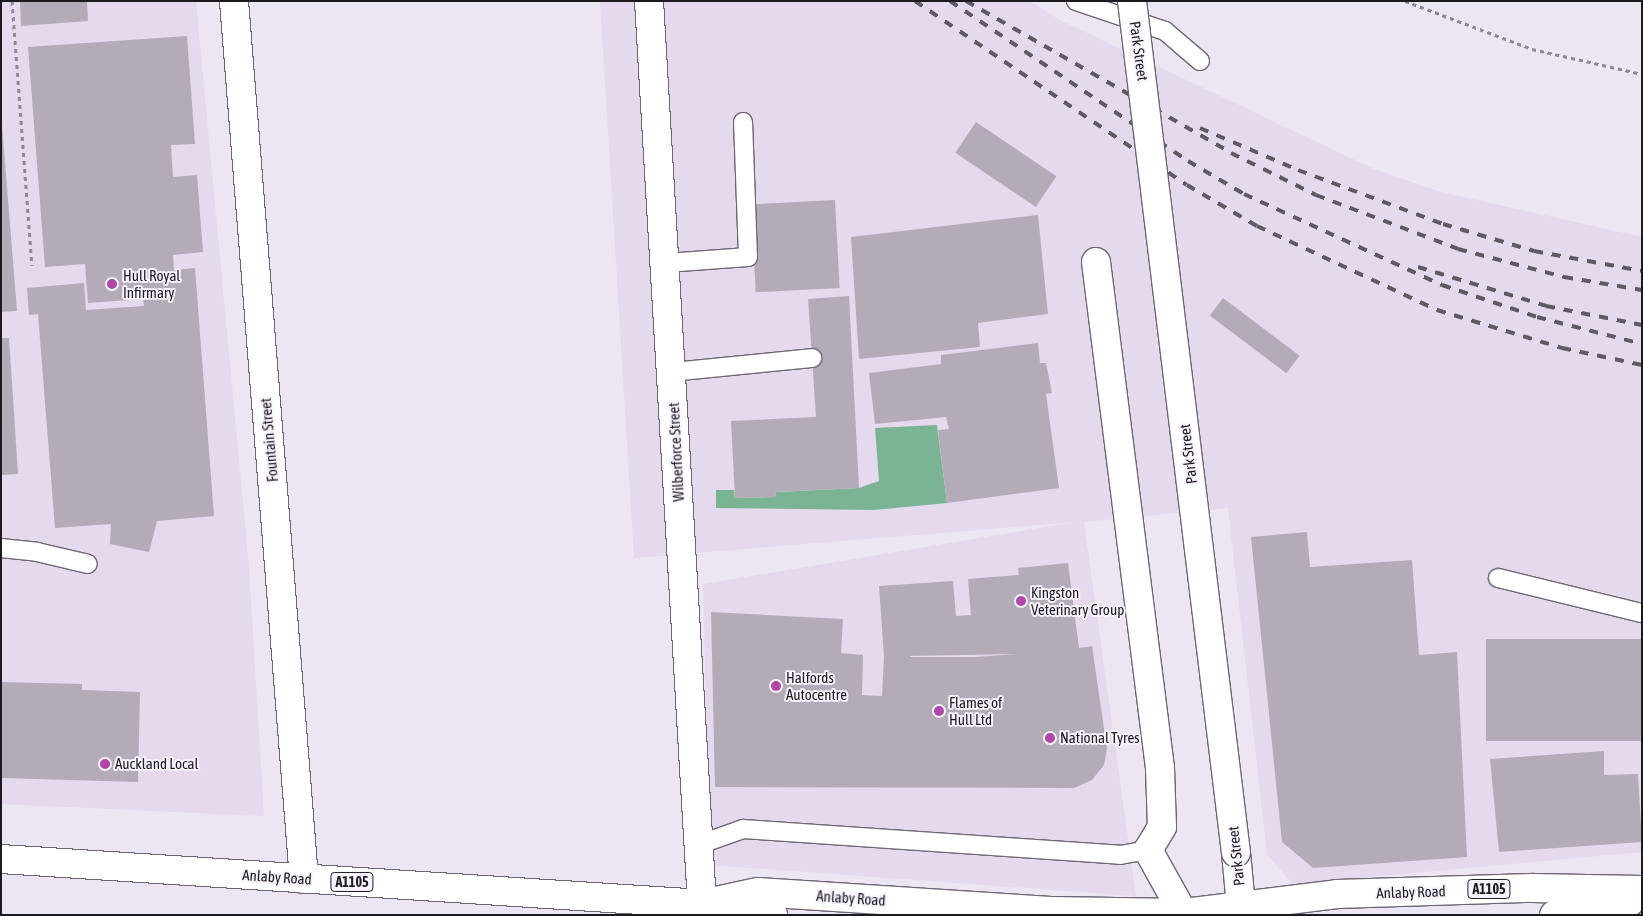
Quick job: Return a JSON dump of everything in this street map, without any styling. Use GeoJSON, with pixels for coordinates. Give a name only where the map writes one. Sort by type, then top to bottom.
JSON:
{"type":"FeatureCollection","features":[{"type":"Feature","properties":{"kind":"street","name":"Fountain Street"},"geometry":{"type":"LineString","coordinates":[[234,1],[304,879]]}},
{"type":"Feature","properties":{"kind":"street","name":"Wilberforce Street"},"geometry":{"type":"LineString","coordinates":[[649,1],[666,263],[702,904]]}},
{"type":"Feature","properties":{"kind":"street","name":"Park Street"},"geometry":{"type":"LineString","coordinates":[[1132,1],[1243,910]]}},
{"type":"Feature","properties":{"kind":"street"},"geometry":{"type":"LineString","coordinates":[[1096,262],[1160,768],[1162,827],[1148,850],[1183,913]]}},
{"type":"Feature","properties":{"kind":"street","name":"Anlaby Road"},"geometry":{"type":"LineString","coordinates":[[1,860],[702,904],[773,915]]}},
{"type":"Feature","properties":{"kind":"street","name":"Anlaby Road"},"geometry":{"type":"LineString","coordinates":[[702,904],[758,892],[1050,911],[1183,913],[1243,910],[1337,894],[1532,888],[1642,890]]}},
{"type":"Feature","properties":{"kind":"street"},"geometry":{"type":"LineString","coordinates":[[1554,915],[1642,900]]}},
{"type":"Feature","properties":{"kind":"lane"},"geometry":{"type":"LineString","coordinates":[[1076,1],[1165,31],[1200,61]]}},
{"type":"Feature","properties":{"kind":"lane"},"geometry":{"type":"LineString","coordinates":[[666,263],[748,257],[742,122]]}},
{"type":"Feature","properties":{"kind":"lane"},"geometry":{"type":"LineString","coordinates":[[672,372],[812,358]]}},
{"type":"Feature","properties":{"kind":"lane"},"geometry":{"type":"LineString","coordinates":[[1,548],[37,552],[88,564]]}},
{"type":"Feature","properties":{"kind":"lane"},"geometry":{"type":"LineString","coordinates":[[1498,578],[1642,613]]}},
{"type":"Feature","properties":{"kind":"lane"},"geometry":{"type":"LineString","coordinates":[[698,845],[743,829],[1120,855],[1148,850]]}},
{"type":"Feature","properties":{"kind":"path"},"geometry":{"type":"LineString","coordinates":[[12,1],[32,265]]}},
{"type":"Feature","properties":{"kind":"path"},"geometry":{"type":"LineString","coordinates":[[1404,1],[1532,49],[1642,74]]}},
{"type":"Feature","properties":{"kind":"shaded area","name":"Hull Royal Infirmary"},"geometry":{"type":"Polygon","coordinates":[[[1,1],[196,1],[249,567],[264,816],[1,804],[1,1]]]}},
{"type":"Feature","properties":{"kind":"shaded area"},"geometry":{"type":"Polygon","coordinates":[[[600,1],[1030,1],[1060,20],[1374,169],[1441,192],[1642,237],[1642,852],[1293,884],[1267,855],[1228,508],[1084,522],[1136,896],[710,865],[703,584],[1075,522],[634,558],[600,1]]]}},
{"type":"Feature","properties":{"kind":"green space"},"geometry":{"type":"Polygon","coordinates":[[[937,425],[947,503],[874,510],[716,508],[716,490],[734,490],[735,498],[775,497],[776,492],[859,488],[879,481],[875,428],[937,425]]]}},
{"type":"Feature","properties":{"kind":"building"},"geometry":{"type":"Polygon","coordinates":[[[20,1],[87,1],[88,21],[21,26],[20,1]]]}},
{"type":"Feature","properties":{"kind":"building"},"geometry":{"type":"Polygon","coordinates":[[[187,36],[195,144],[171,145],[173,177],[197,175],[203,252],[173,255],[174,270],[195,268],[214,516],[157,521],[149,552],[110,544],[111,524],[55,528],[38,314],[29,315],[27,288],[84,283],[86,310],[144,306],[143,299],[88,303],[85,264],[45,267],[28,47],[187,36]]]}},
{"type":"Feature","properties":{"kind":"building"},"geometry":{"type":"Polygon","coordinates":[[[1,113],[17,311],[1,312],[1,113]]]}},
{"type":"Feature","properties":{"kind":"building"},"geometry":{"type":"Polygon","coordinates":[[[976,122],[1056,176],[1036,207],[955,153],[976,122]]]}},
{"type":"Feature","properties":{"kind":"building"},"geometry":{"type":"Polygon","coordinates":[[[835,200],[840,288],[756,292],[751,204],[835,200]]]}},
{"type":"Feature","properties":{"kind":"building"},"geometry":{"type":"Polygon","coordinates":[[[1038,215],[1048,314],[978,323],[980,347],[859,359],[851,237],[1038,215]]]}},
{"type":"Feature","properties":{"kind":"building"},"geometry":{"type":"Polygon","coordinates":[[[849,296],[859,488],[776,492],[775,497],[735,498],[731,421],[816,417],[808,299],[849,296]]]}},
{"type":"Feature","properties":{"kind":"building"},"geometry":{"type":"Polygon","coordinates":[[[1223,298],[1300,356],[1286,373],[1210,316],[1223,298]]]}},
{"type":"Feature","properties":{"kind":"building"},"geometry":{"type":"Polygon","coordinates":[[[1,338],[9,338],[18,474],[1,475],[1,338]]]}},
{"type":"Feature","properties":{"kind":"building"},"geometry":{"type":"Polygon","coordinates":[[[1038,343],[1040,363],[1046,363],[1052,393],[1046,394],[1059,488],[947,503],[938,430],[949,429],[946,417],[875,424],[869,373],[941,364],[941,355],[1038,343]]]}},
{"type":"Feature","properties":{"kind":"building"},"geometry":{"type":"Polygon","coordinates":[[[1307,532],[1310,567],[1412,560],[1419,655],[1457,652],[1467,857],[1313,868],[1282,842],[1251,537],[1307,532]]]}},
{"type":"Feature","properties":{"kind":"building"},"geometry":{"type":"Polygon","coordinates":[[[1068,563],[1079,648],[1092,646],[1107,749],[1104,765],[1092,780],[1074,788],[715,787],[711,612],[843,619],[841,653],[863,655],[862,695],[882,696],[884,656],[879,586],[953,581],[956,616],[971,615],[968,579],[1019,575],[1018,568],[1068,563]],[[1017,654],[910,656],[910,657],[975,657],[1017,654]]]}},
{"type":"Feature","properties":{"kind":"building"},"geometry":{"type":"Polygon","coordinates":[[[1486,639],[1642,639],[1642,741],[1486,741],[1486,639]]]}},
{"type":"Feature","properties":{"kind":"building"},"geometry":{"type":"Polygon","coordinates":[[[1,682],[82,684],[82,690],[140,692],[138,782],[1,778],[1,682]]]}},
{"type":"Feature","properties":{"kind":"building"},"geometry":{"type":"Polygon","coordinates":[[[1604,751],[1604,775],[1638,774],[1642,842],[1499,852],[1490,759],[1604,751]]]}},
{"type":"Feature","properties":{"kind":"railway"},"geometry":{"type":"LineString","coordinates":[[915,1],[1187,185],[1257,226],[1437,310],[1562,348],[1642,365]]}},
{"type":"Feature","properties":{"kind":"railway"},"geometry":{"type":"LineString","coordinates":[[950,1],[1188,161],[1244,194],[1442,285],[1537,317],[1642,344]]}},
{"type":"Feature","properties":{"kind":"railway"},"geometry":{"type":"LineString","coordinates":[[966,1],[1231,153],[1316,195],[1458,249],[1564,277],[1642,290]]}},
{"type":"Feature","properties":{"kind":"railway"},"geometry":{"type":"LineString","coordinates":[[1200,128],[1298,170],[1443,224],[1534,251],[1642,271]]}},
{"type":"Feature","properties":{"kind":"railway"},"geometry":{"type":"LineString","coordinates":[[1418,267],[1546,306],[1642,325]]}},
{"type":"Feature","properties":{"kind":"place","name":"Hull Royal Infirmary"},"geometry":{"type":"Point","coordinates":[112,284]}},
{"type":"Feature","properties":{"kind":"place","name":"Kingston Veterinary Group"},"geometry":{"type":"Point","coordinates":[1021,601]}},
{"type":"Feature","properties":{"kind":"place","name":"Halfords Autocentre"},"geometry":{"type":"Point","coordinates":[776,686]}},
{"type":"Feature","properties":{"kind":"place","name":"Flames of Hull Ltd"},"geometry":{"type":"Point","coordinates":[939,711]}},
{"type":"Feature","properties":{"kind":"place","name":"National Tyres"},"geometry":{"type":"Point","coordinates":[1050,738]}},
{"type":"Feature","properties":{"kind":"place","name":"Auckland Local"},"geometry":{"type":"Point","coordinates":[105,764]}}]}
